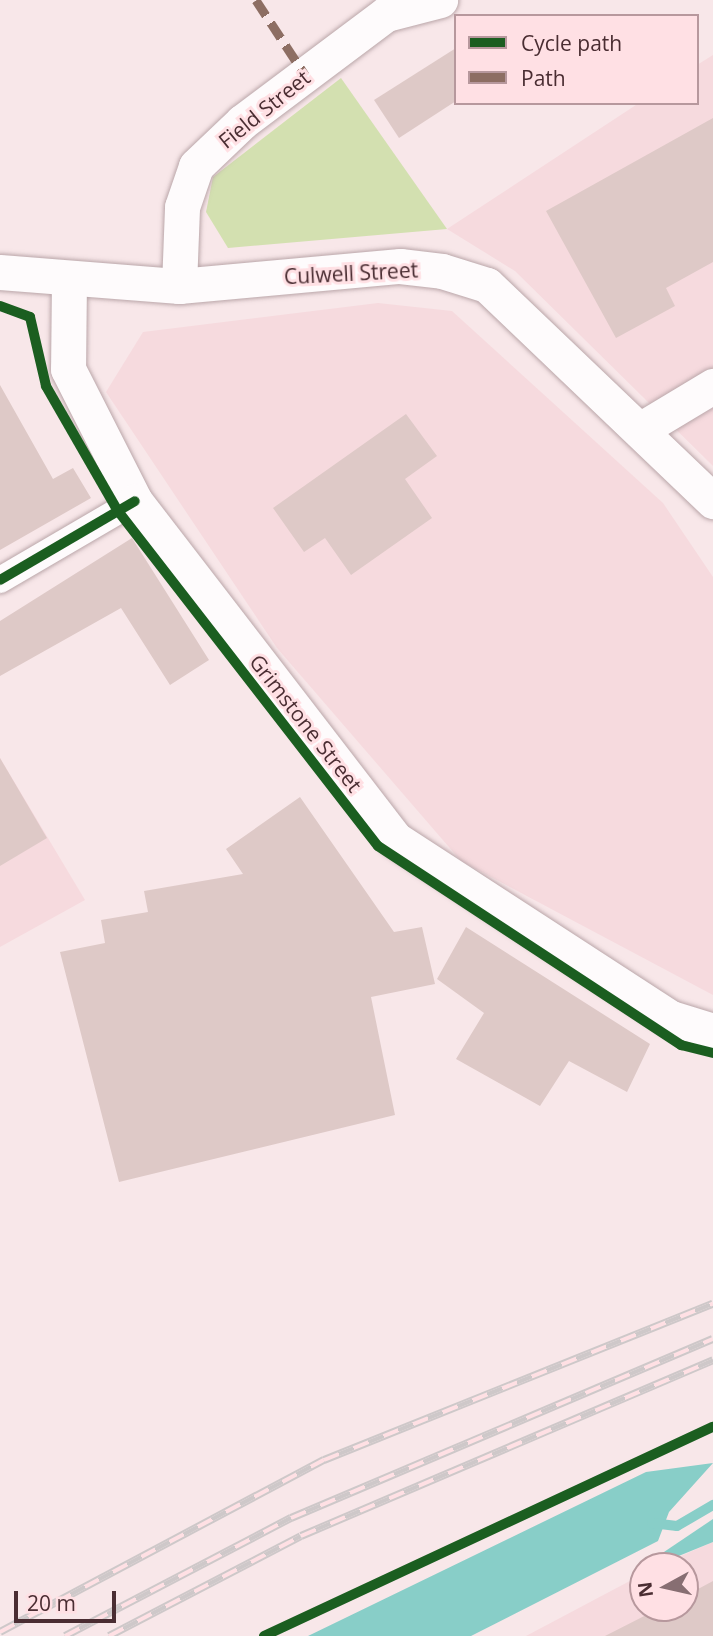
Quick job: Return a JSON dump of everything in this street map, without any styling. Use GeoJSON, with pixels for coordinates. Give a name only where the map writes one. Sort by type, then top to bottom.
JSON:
{"type":"FeatureCollection","features":[{"type":"Feature","properties":{"kind":"street","name":"Field Street"},"geometry":{"type":"LineString","coordinates":[[179,286],[182,207],[196,166],[242,122],[386,15],[440,0]]}},
{"type":"Feature","properties":{"kind":"street","name":"Culwell Street"},"geometry":{"type":"LineString","coordinates":[[0,272],[179,286],[400,266],[442,271],[487,285],[643,428],[713,500]]}},
{"type":"Feature","properties":{"kind":"street","name":"Grimstone Street"},"geometry":{"type":"LineString","coordinates":[[69,279],[68,369],[135,501],[395,839],[671,1018],[713,1031]]}},
{"type":"Feature","properties":{"kind":"street"},"geometry":{"type":"LineString","coordinates":[[643,428],[713,386]]}},
{"type":"Feature","properties":{"kind":"street"},"geometry":{"type":"LineString","coordinates":[[0,580],[135,501]]}},
{"type":"Feature","properties":{"kind":"shaded area"},"geometry":{"type":"Polygon","coordinates":[[[713,55],[713,466],[515,271],[447,229],[636,105],[699,105],[699,64],[713,55]]]}},
{"type":"Feature","properties":{"kind":"shaded area"},"geometry":{"type":"Polygon","coordinates":[[[378,303],[452,311],[663,503],[713,577],[713,995],[461,861],[277,648],[106,392],[143,332],[378,303]]]}},
{"type":"Feature","properties":{"kind":"shaded area"},"geometry":{"type":"Polygon","coordinates":[[[0,758],[85,900],[0,947],[0,758]]]}},
{"type":"Feature","properties":{"kind":"shaded area"},"geometry":{"type":"Polygon","coordinates":[[[713,1542],[713,1636],[526,1636],[629,1581],[629,1622],[699,1622],[699,1552],[690,1552],[713,1542]]]}},
{"type":"Feature","properties":{"kind":"green space"},"geometry":{"type":"Polygon","coordinates":[[[341,78],[447,229],[228,248],[206,212],[213,177],[341,78]]]}},
{"type":"Feature","properties":{"kind":"water"},"geometry":{"type":"Polygon","coordinates":[[[713,1463],[669,1512],[658,1541],[636,1552],[629,1552],[629,1556],[471,1636],[308,1636],[646,1472],[713,1463]]]}},
{"type":"Feature","properties":{"kind":"water"},"geometry":{"type":"Polygon","coordinates":[[[713,1519],[713,1542],[688,1552],[664,1552],[713,1519]]]}},
{"type":"Feature","properties":{"kind":"building"},"geometry":{"type":"Polygon","coordinates":[[[454,49],[454,102],[399,138],[374,100],[454,49]]]}},
{"type":"Feature","properties":{"kind":"building"},"geometry":{"type":"Polygon","coordinates":[[[713,118],[713,262],[666,288],[675,306],[616,338],[546,211],[713,118]]]}},
{"type":"Feature","properties":{"kind":"building"},"geometry":{"type":"Polygon","coordinates":[[[0,385],[53,479],[73,468],[91,498],[0,550],[0,385]]]}},
{"type":"Feature","properties":{"kind":"building"},"geometry":{"type":"Polygon","coordinates":[[[406,414],[437,456],[405,479],[432,518],[351,575],[325,538],[304,552],[273,508],[406,414]]]}},
{"type":"Feature","properties":{"kind":"building"},"geometry":{"type":"Polygon","coordinates":[[[132,538],[209,660],[170,685],[121,608],[0,676],[0,621],[132,538]]]}},
{"type":"Feature","properties":{"kind":"building"},"geometry":{"type":"Polygon","coordinates":[[[0,758],[47,838],[0,866],[0,758]]]}},
{"type":"Feature","properties":{"kind":"building"},"geometry":{"type":"Polygon","coordinates":[[[300,797],[394,932],[422,927],[435,984],[371,997],[395,1115],[119,1182],[60,952],[105,943],[101,920],[148,912],[144,891],[243,874],[226,849],[300,797]]]}},
{"type":"Feature","properties":{"kind":"building"},"geometry":{"type":"Polygon","coordinates":[[[466,927],[650,1044],[627,1092],[569,1061],[540,1106],[456,1059],[484,1013],[437,979],[466,927]]]}},
{"type":"Feature","properties":{"kind":"building"},"geometry":{"type":"Polygon","coordinates":[[[713,1581],[713,1636],[605,1636],[632,1622],[699,1622],[699,1588],[713,1581]]]}},
{"type":"Feature","properties":{"kind":"waterway"},"geometry":{"type":"LineString","coordinates":[[652,1523],[677,1526],[713,1505]]}},
{"type":"Feature","properties":{"kind":"railway"},"geometry":{"type":"LineString","coordinates":[[0,1632],[324,1460],[713,1304]]}},
{"type":"Feature","properties":{"kind":"railway"},"geometry":{"type":"LineString","coordinates":[[65,1636],[291,1518],[713,1339]]}},
{"type":"Feature","properties":{"kind":"railway"},"geometry":{"type":"LineString","coordinates":[[109,1636],[301,1536],[713,1360]]}},
{"type":"Feature","properties":{"kind":"marked path"},"geometry":{"type":"LineString","coordinates":[[256,0],[305,75]]}},
{"type":"Feature","properties":{"kind":"cycle path"},"geometry":{"type":"LineString","coordinates":[[0,306],[30,317],[46,386],[118,511],[378,846],[681,1045],[713,1053]]}},
{"type":"Feature","properties":{"kind":"cycle path"},"geometry":{"type":"LineString","coordinates":[[0,580],[135,501]]}},
{"type":"Feature","properties":{"kind":"cycle path"},"geometry":{"type":"LineString","coordinates":[[264,1636],[713,1427]]}}]}
